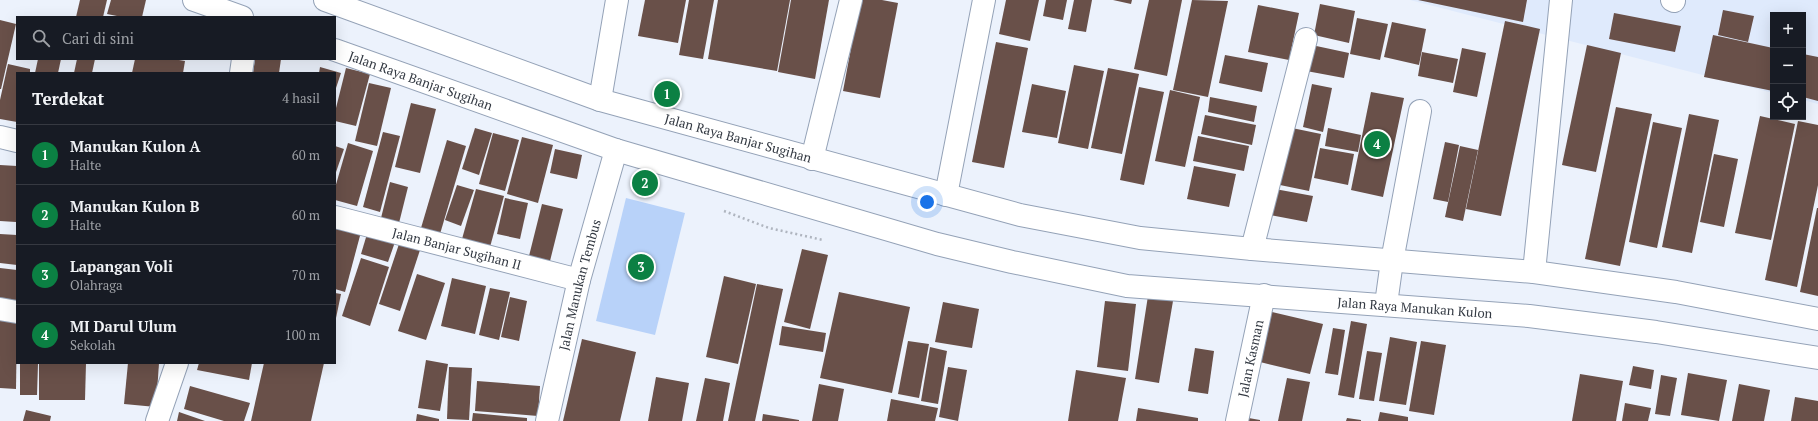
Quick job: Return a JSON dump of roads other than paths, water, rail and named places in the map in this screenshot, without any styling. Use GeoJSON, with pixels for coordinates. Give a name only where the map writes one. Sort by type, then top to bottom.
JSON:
{"type":"FeatureCollection","features":[{"type":"Feature","properties":{"kind":"main road"},"geometry":{"type":"LineString","coordinates":[[194,0],[239,16]]}},
{"type":"Feature","properties":{"kind":"main road"},"geometry":{"type":"LineString","coordinates":[[600,100],[617,0]]}},
{"type":"Feature","properties":{"kind":"main road"},"geometry":{"type":"LineString","coordinates":[[812,159],[851,0]]}},
{"type":"Feature","properties":{"kind":"main road"},"geometry":{"type":"LineString","coordinates":[[946,195],[984,0]]}},
{"type":"Feature","properties":{"kind":"main road"},"geometry":{"type":"LineString","coordinates":[[1534,272],[1560,0]]}},
{"type":"Feature","properties":{"kind":"main road","name":"Jalan Raya Banjar Sugihan"},"geometry":{"type":"LineString","coordinates":[[338,2],[600,100],[812,159],[1020,215],[1140,238],[1252,249]]}},
{"type":"Feature","properties":{"kind":"main road"},"geometry":{"type":"LineString","coordinates":[[1306,39],[1252,249],[1534,272],[1676,292],[1818,319]]}},
{"type":"Feature","properties":{"kind":"main road","name":"Jalan Raya Banjar Sugihan"},"geometry":{"type":"LineString","coordinates":[[336,50],[616,150],[937,244],[1012,262]]}},
{"type":"Feature","properties":{"kind":"main road"},"geometry":{"type":"LineString","coordinates":[[241,72],[243,60]]}},
{"type":"Feature","properties":{"kind":"main road"},"geometry":{"type":"LineString","coordinates":[[1386,304],[1392,261],[1420,111]]}},
{"type":"Feature","properties":{"kind":"main road"},"geometry":{"type":"LineString","coordinates":[[0,137],[16,141]]}},
{"type":"Feature","properties":{"kind":"main road","name":"Jalan Manukan Tembus"},"geometry":{"type":"LineString","coordinates":[[547,421],[580,280],[616,150]]}},
{"type":"Feature","properties":{"kind":"main road","name":"Jalan Banjar Sugihan II"},"geometry":{"type":"LineString","coordinates":[[336,217],[580,280]]}},
{"type":"Feature","properties":{"kind":"main road","name":"Jalan Raya Manukan Kulon"},"geometry":{"type":"LineString","coordinates":[[1012,262],[1127,286],[1386,304],[1529,316],[1656,332],[1818,358]]}},
{"type":"Feature","properties":{"kind":"main road","name":"Jalan Kasman"},"geometry":{"type":"LineString","coordinates":[[1237,421],[1264,295]]}},
{"type":"Feature","properties":{"kind":"main road"},"geometry":{"type":"LineString","coordinates":[[0,309],[16,312]]}},
{"type":"Feature","properties":{"kind":"main road"},"geometry":{"type":"LineString","coordinates":[[158,421],[177,364]]}},
{"type":"Feature","properties":{"kind":"place","name":"Manukan Kulon A"},"geometry":{"type":"Point","coordinates":[667,94]}},
{"type":"Feature","properties":{"kind":"place","name":"MI Darul Ulum"},"geometry":{"type":"Point","coordinates":[1377,144]}},
{"type":"Feature","properties":{"kind":"place","name":"Manukan Kulon B"},"geometry":{"type":"Point","coordinates":[645,183]}},
{"type":"Feature","properties":{"kind":"place","name":"Lapangan Voli"},"geometry":{"type":"Point","coordinates":[641,267]}}]}
